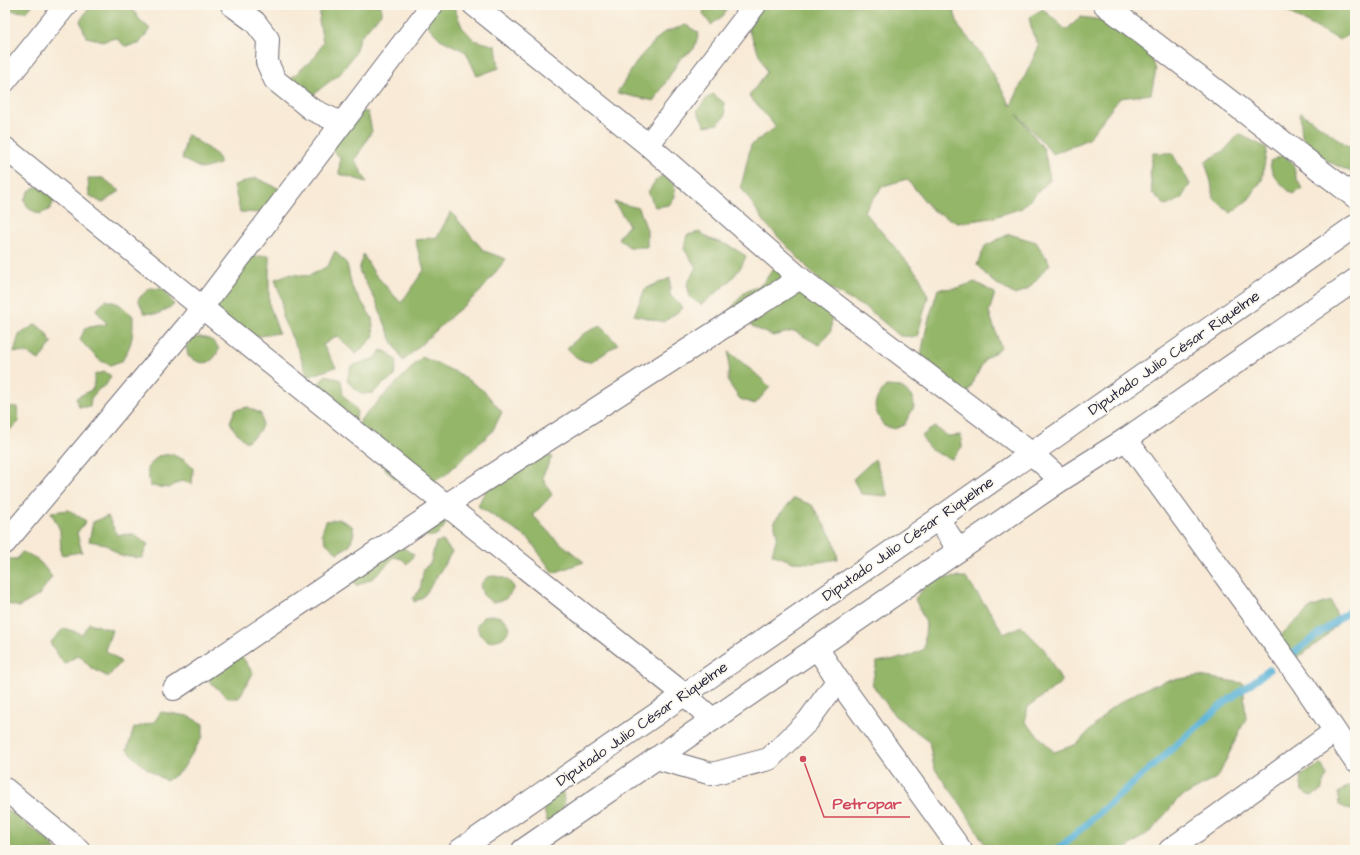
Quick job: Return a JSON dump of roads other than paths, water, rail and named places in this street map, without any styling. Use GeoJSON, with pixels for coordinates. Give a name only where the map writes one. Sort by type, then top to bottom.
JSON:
{"type":"FeatureCollection","features":[{"type":"Feature","properties":{"kind":"street"},"geometry":{"type":"LineString","coordinates":[[5,81],[66,5]]}},
{"type":"Feature","properties":{"kind":"street"},"geometry":{"type":"LineString","coordinates":[[232,5],[255,22],[268,39],[267,62],[275,80],[311,109],[341,124]]}},
{"type":"Feature","properties":{"kind":"street"},"geometry":{"type":"LineString","coordinates":[[5,543],[190,323],[432,5]]}},
{"type":"Feature","properties":{"kind":"street"},"geometry":{"type":"LineString","coordinates":[[474,5],[648,145],[800,278],[1031,453],[1061,480]]}},
{"type":"Feature","properties":{"kind":"street"},"geometry":{"type":"LineString","coordinates":[[648,145],[755,5]]}},
{"type":"Feature","properties":{"kind":"street"},"geometry":{"type":"LineString","coordinates":[[1114,8],[1355,197]]}},
{"type":"Feature","properties":{"kind":"street"},"geometry":{"type":"LineString","coordinates":[[5,148],[712,719]]}},
{"type":"Feature","properties":{"kind":"street","name":"Diputado Julio César Riquelme"},"geometry":{"type":"LineString","coordinates":[[460,850],[938,519],[1355,226]]}},
{"type":"Feature","properties":{"kind":"street"},"geometry":{"type":"LineString","coordinates":[[174,689],[446,505],[800,278]]}},
{"type":"Feature","properties":{"kind":"street"},"geometry":{"type":"LineString","coordinates":[[523,850],[958,550],[1061,480],[1126,439],[1355,280]]}},
{"type":"Feature","properties":{"kind":"street"},"geometry":{"type":"LineString","coordinates":[[1126,439],[1302,682],[1334,732],[1355,761]]}},
{"type":"Feature","properties":{"kind":"street"},"geometry":{"type":"LineString","coordinates":[[938,519],[958,550]]}},
{"type":"Feature","properties":{"kind":"street"},"geometry":{"type":"LineString","coordinates":[[817,648],[838,680],[961,850]]}},
{"type":"Feature","properties":{"kind":"street"},"geometry":{"type":"LineString","coordinates":[[656,758],[712,774],[769,759],[808,721],[838,680]]}},
{"type":"Feature","properties":{"kind":"street"},"geometry":{"type":"LineString","coordinates":[[1170,850],[1334,732]]}},
{"type":"Feature","properties":{"kind":"street"},"geometry":{"type":"LineString","coordinates":[[5,789],[79,850]]}},
{"type":"Feature","properties":{"kind":"waterway"},"geometry":{"type":"LineString","coordinates":[[1295,652],[1355,607]]}},
{"type":"Feature","properties":{"kind":"waterway"},"geometry":{"type":"LineString","coordinates":[[1057,850],[1222,705],[1269,670]]}},
{"type":"Feature","properties":{"kind":"place","name":"Petropar"},"geometry":{"type":"Point","coordinates":[803,759]}}]}
